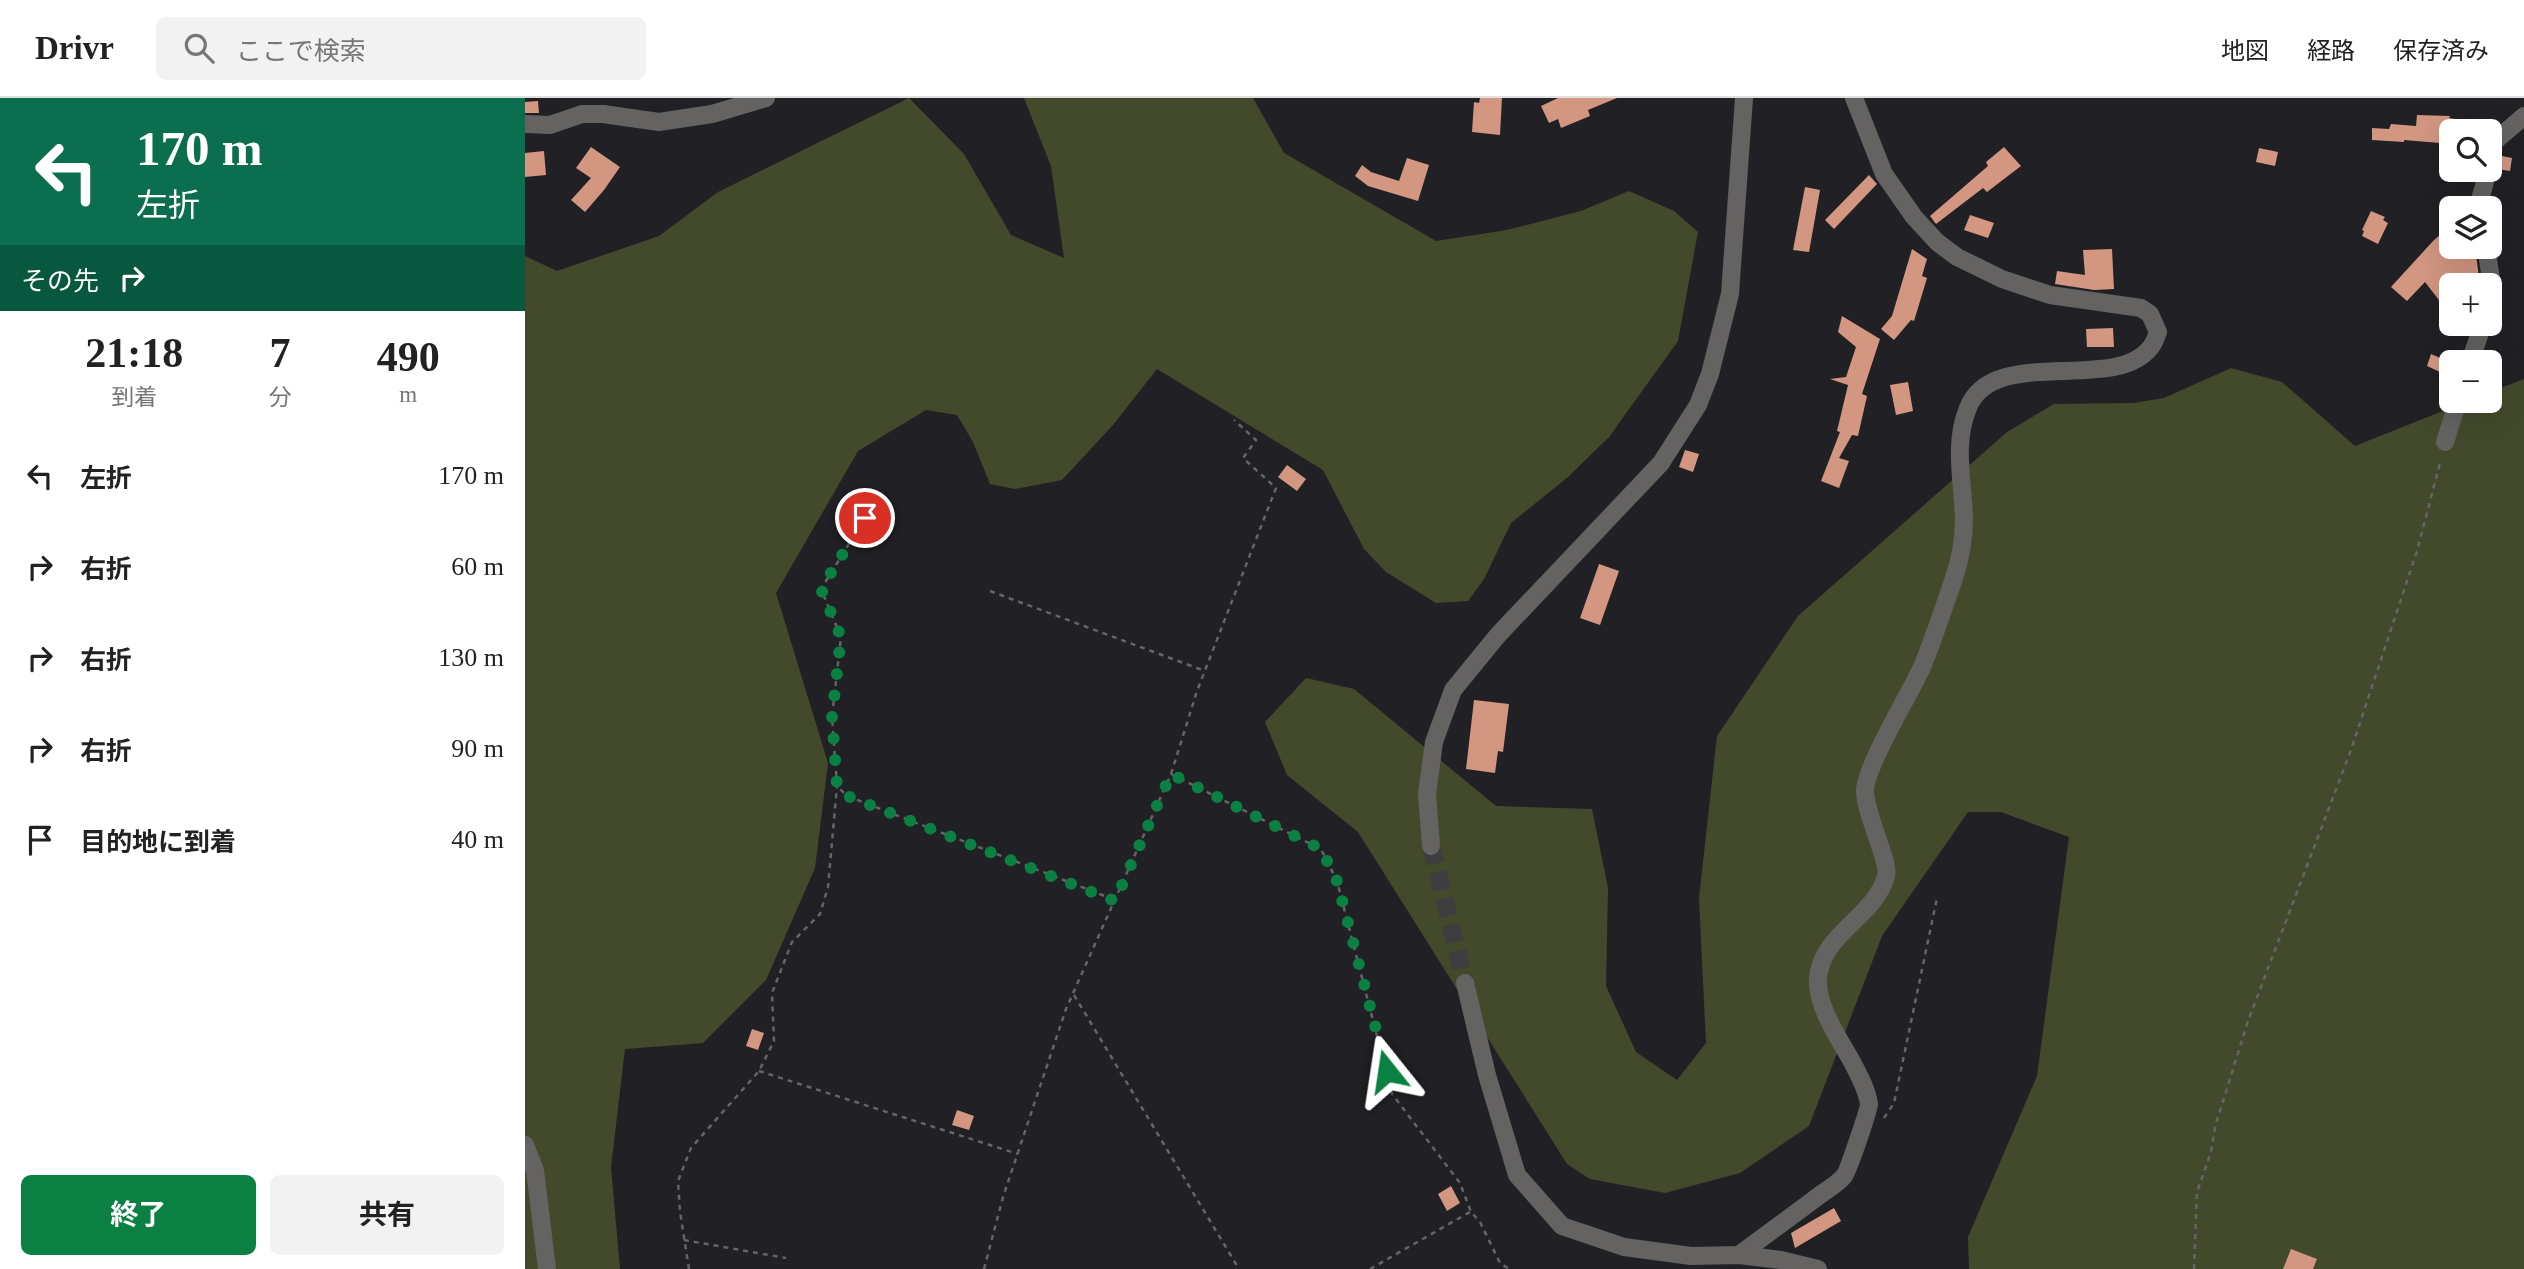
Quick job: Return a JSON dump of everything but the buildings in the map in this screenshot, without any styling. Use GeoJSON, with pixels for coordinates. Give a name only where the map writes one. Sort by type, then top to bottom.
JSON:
{"type":"FeatureCollection","features":[{"type":"Feature","properties":{"kind":"street"},"geometry":{"type":"LineString","coordinates":[[525,124],[550,125],[582,114],[603,114],[659,122],[712,114],[766,98]]}},
{"type":"Feature","properties":{"kind":"street"},"geometry":{"type":"LineString","coordinates":[[1431,846],[1427,794],[1434,742],[1453,690],[1498,635],[1661,463],[1698,405],[1710,374],[1730,294],[1744,98]]}},
{"type":"Feature","properties":{"kind":"street"},"geometry":{"type":"LineString","coordinates":[[1739,1255],[1845,1176],[1869,1106],[1857,1072],[1821,1000],[1818,978],[1829,945],[1859,917],[1883,886],[1888,872],[1869,820],[1864,789],[1873,765],[1922,667],[1955,575],[1964,518],[1960,492],[1959,437],[1968,407],[1976,391],[1998,379],[2057,369],[2104,369],[2131,362],[2150,348],[2158,332],[2150,314],[2141,308],[2050,295],[2003,279],[1957,257],[1937,242],[1884,174],[1854,98]]}},
{"type":"Feature","properties":{"kind":"street"},"geometry":{"type":"LineString","coordinates":[[2502,135],[2524,116]]}},
{"type":"Feature","properties":{"kind":"street"},"geometry":{"type":"LineString","coordinates":[[2445,442],[2454,413]]}},
{"type":"Feature","properties":{"kind":"street"},"geometry":{"type":"LineString","coordinates":[[1465,983],[1487,1075],[1517,1175],[1562,1226],[1624,1247],[1691,1256],[1739,1255],[1781,1260],[1818,1269]]}},
{"type":"Feature","properties":{"kind":"street"},"geometry":{"type":"LineString","coordinates":[[525,1145],[535,1170],[548,1269]]}},
{"type":"Feature","properties":{"kind":"path"},"geometry":{"type":"LineString","coordinates":[[984,1269],[996,1221],[1066,1009],[1171,774],[1205,671],[1276,488],[1243,458],[1256,440],[1234,420]]}},
{"type":"Feature","properties":{"kind":"path"},"geometry":{"type":"LineString","coordinates":[[2194,1269],[2197,1192],[2211,1152],[2215,1127],[2253,1009],[2351,750],[2417,551],[2445,442]]}},
{"type":"Feature","properties":{"kind":"path"},"geometry":{"type":"LineString","coordinates":[[689,1269],[678,1181],[691,1148],[759,1071],[774,1041],[772,993],[793,942],[820,914],[828,887],[837,786],[832,717],[841,637],[821,589],[865,518]]}},
{"type":"Feature","properties":{"kind":"path"},"geometry":{"type":"LineString","coordinates":[[990,591],[1205,671]]}},
{"type":"Feature","properties":{"kind":"path"},"geometry":{"type":"LineString","coordinates":[[1171,774],[1321,849],[1337,881],[1392,1094],[1460,1183],[1471,1212],[1480,1222],[1500,1263],[1509,1269]]}},
{"type":"Feature","properties":{"kind":"path"},"geometry":{"type":"LineString","coordinates":[[837,786],[847,796],[1115,901]]}},
{"type":"Feature","properties":{"kind":"path"},"geometry":{"type":"LineString","coordinates":[[1880,1124],[1894,1103],[1937,898]]}},
{"type":"Feature","properties":{"kind":"path"},"geometry":{"type":"LineString","coordinates":[[1074,995],[1239,1269]]}},
{"type":"Feature","properties":{"kind":"path"},"geometry":{"type":"LineString","coordinates":[[759,1071],[1018,1154]]}},
{"type":"Feature","properties":{"kind":"path"},"geometry":{"type":"LineString","coordinates":[[1370,1269],[1471,1212]]}},
{"type":"Feature","properties":{"kind":"path"},"geometry":{"type":"LineString","coordinates":[[684,1240],[786,1258]]}},
{"type":"Feature","properties":{"kind":"green space"},"geometry":{"type":"Polygon","coordinates":[[[909,98],[964,154],[1011,235],[1064,258],[1051,166],[1024,98],[1253,98],[1284,153],[1436,241],[1507,230],[1581,211],[1629,191],[1674,211],[1698,232],[1678,341],[1609,437],[1568,477],[1511,523],[1484,579],[1468,601],[1436,603],[1386,572],[1364,549],[1323,470],[1157,369],[1113,425],[1062,480],[1015,489],[990,484],[973,442],[957,415],[926,410],[858,451],[776,593],[828,763],[815,868],[766,980],[703,1043],[625,1049],[611,1167],[620,1269],[525,1269],[525,256],[557,271],[659,236],[718,192],[909,98]]]}},
{"type":"Feature","properties":{"kind":"green space"},"geometry":{"type":"Polygon","coordinates":[[[2231,368],[2282,382],[2355,446],[2439,413],[2502,413],[2502,387],[2524,379],[2524,1269],[1969,1269],[1968,1237],[2037,1076],[2069,837],[2001,812],[1968,812],[1882,936],[1809,1126],[1740,1173],[1665,1193],[1590,1179],[1567,1164],[1358,832],[1287,775],[1265,722],[1306,678],[1354,689],[1496,806],[1592,809],[1608,888],[1606,986],[1636,1052],[1677,1080],[1706,1043],[1699,898],[1717,736],[1798,616],[2007,432],[2054,404],[2133,403],[2164,398],[2231,368]]]}},
{"type":"Feature","properties":{"kind":"tunnel"},"geometry":{"type":"LineString","coordinates":[[1431,846],[1465,983]]}},
{"type":"Feature","properties":{"kind":"route"},"geometry":{"type":"LineString","coordinates":[[865,518],[821,589],[841,637],[832,717],[837,786],[847,796],[1115,901],[1171,774],[1268,821],[1321,849],[1337,881],[1387,1071]]}}]}
